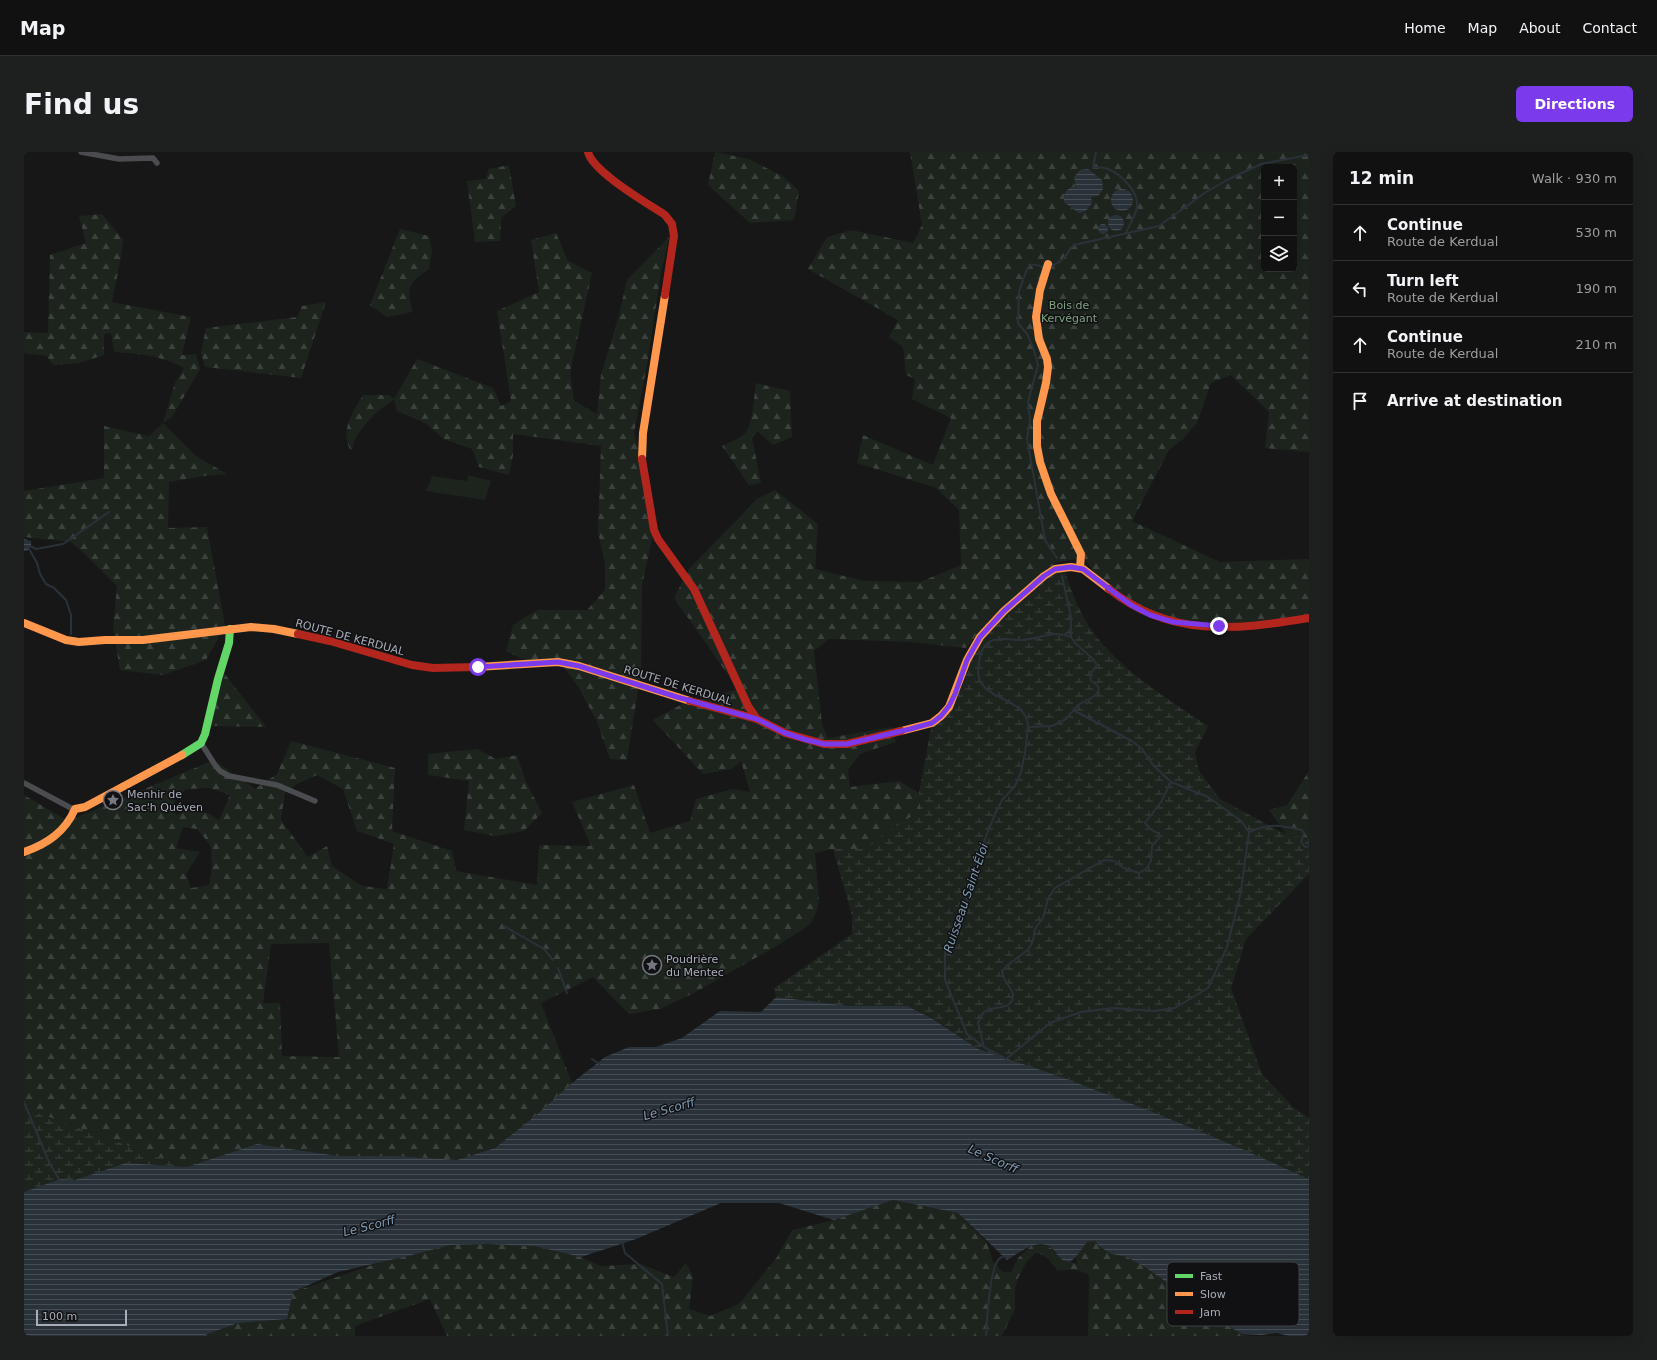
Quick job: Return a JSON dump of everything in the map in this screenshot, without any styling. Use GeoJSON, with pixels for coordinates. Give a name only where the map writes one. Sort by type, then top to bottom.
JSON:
{"type":"FeatureCollection","features":[{"type":"Feature","properties":{"kind":"street"},"geometry":{"type":"LineString","coordinates":[[81,152],[119,159],[153,158],[157,163]]}},
{"type":"Feature","properties":{"kind":"street"},"geometry":{"type":"LineString","coordinates":[[588,152],[588,156],[601,171],[665,215],[673,226],[674,236],[643,433],[642,462],[652,525],[658,539],[694,589],[748,706],[757,719]]}},
{"type":"Feature","properties":{"kind":"street"},"geometry":{"type":"LineString","coordinates":[[1048,264],[1040,289],[1037,323],[1038,335],[1048,361],[1048,368],[1036,428],[1037,449],[1044,477],[1081,554],[1080,568],[1131,605],[1150,615],[1173,622],[1219,626],[1250,626],[1309,618]]}},
{"type":"Feature","properties":{"kind":"street","name":"ROUTE DE KERDUAL"},"geometry":{"type":"LineString","coordinates":[[24,623],[66,640],[79,642],[143,640],[251,627],[274,628],[330,641],[412,665],[433,668],[558,662],[579,666],[677,697],[757,719],[785,733],[807,740],[824,744],[847,744],[932,723],[941,716],[949,706],[955,694],[967,660],[980,637],[1004,611],[1044,576],[1055,569],[1062,567],[1080,568]]}},
{"type":"Feature","properties":{"kind":"street"},"geometry":{"type":"LineString","coordinates":[[24,783],[70,808],[85,807],[195,748],[205,734],[214,694],[229,643],[230,629]]}},
{"type":"Feature","properties":{"kind":"street"},"geometry":{"type":"LineString","coordinates":[[200,743],[220,771],[229,776],[277,785],[315,802]]}},
{"type":"Feature","properties":{"kind":"street"},"geometry":{"type":"LineString","coordinates":[[24,852],[46,843],[59,833],[76,808]]}},
{"type":"Feature","properties":{"kind":"green space"},"geometry":{"type":"Polygon","coordinates":[[[715,152],[749,159],[784,177],[799,191],[794,220],[750,223],[708,185],[715,152]]]}},
{"type":"Feature","properties":{"kind":"green space","name":"Bois de Kervégant"},"geometry":{"type":"Polygon","coordinates":[[[910,152],[1309,152],[1309,452],[1265,448],[1269,412],[1231,375],[1211,383],[1197,423],[1183,439],[1169,450],[1132,521],[1220,562],[1309,559],[1309,618],[1219,626],[1150,615],[1102,583],[1084,558],[1057,562],[983,627],[966,648],[910,642],[829,639],[814,651],[822,724],[828,738],[892,727],[896,742],[860,754],[848,770],[850,787],[899,781],[919,793],[921,810],[862,849],[833,849],[815,853],[819,900],[817,910],[812,921],[805,928],[775,947],[694,993],[660,1009],[629,1014],[593,977],[541,1003],[572,1083],[534,1117],[495,1148],[457,1160],[396,1156],[338,1156],[257,1144],[187,1167],[24,1108],[24,795],[68,821],[214,760],[255,789],[277,774],[291,741],[395,768],[392,831],[452,851],[456,871],[537,885],[539,845],[591,846],[572,802],[634,785],[650,833],[690,821],[696,799],[733,789],[750,792],[741,761],[732,769],[703,774],[653,720],[684,703],[738,689],[674,598],[689,569],[757,499],[775,490],[818,524],[815,569],[865,581],[920,582],[961,565],[959,510],[936,488],[857,463],[863,435],[933,465],[951,418],[912,399],[915,379],[906,375],[903,347],[889,337],[898,320],[808,269],[827,237],[851,230],[913,243],[922,225],[910,152]],[[317,775],[297,784],[285,792],[281,820],[308,857],[327,846],[332,866],[362,886],[387,889],[394,844],[357,831],[343,789],[317,775]],[[209,788],[186,789],[175,800],[176,815],[188,810],[208,813],[219,820],[230,795],[209,788]],[[183,827],[176,848],[200,852],[186,874],[191,888],[209,885],[212,866],[211,846],[197,829],[183,827]],[[329,943],[271,944],[263,1003],[280,1003],[282,1056],[339,1057],[329,943]]]}},
{"type":"Feature","properties":{"kind":"green space"},"geometry":{"type":"Polygon","coordinates":[[[509,165],[516,206],[501,218],[500,241],[475,242],[467,181],[486,179],[489,169],[509,165]]]}},
{"type":"Feature","properties":{"kind":"green space"},"geometry":{"type":"Polygon","coordinates":[[[102,214],[123,240],[112,302],[191,317],[182,355],[196,354],[200,369],[172,417],[163,423],[175,383],[184,368],[167,360],[114,352],[111,333],[104,334],[104,355],[79,363],[53,365],[47,356],[24,353],[24,332],[48,333],[50,255],[86,243],[79,216],[102,214]]]}},
{"type":"Feature","properties":{"kind":"green space"},"geometry":{"type":"Polygon","coordinates":[[[400,229],[429,236],[432,251],[429,269],[416,279],[410,287],[409,297],[412,312],[387,317],[370,305],[400,229]]]}},
{"type":"Feature","properties":{"kind":"green space"},"geometry":{"type":"Polygon","coordinates":[[[556,233],[568,261],[592,273],[570,372],[574,401],[597,414],[601,375],[619,315],[627,280],[669,237],[661,273],[647,365],[634,433],[642,462],[654,530],[642,585],[641,671],[627,760],[610,759],[597,722],[579,688],[564,667],[522,659],[506,651],[513,625],[537,610],[587,610],[605,590],[605,563],[598,532],[601,446],[513,434],[513,455],[509,475],[479,467],[472,449],[444,439],[425,423],[397,411],[394,400],[377,412],[367,422],[355,439],[351,451],[346,436],[349,422],[363,395],[389,395],[394,399],[417,359],[493,388],[501,406],[511,401],[497,311],[539,292],[531,240],[556,233]]]}},
{"type":"Feature","properties":{"kind":"green space"},"geometry":{"type":"Polygon","coordinates":[[[326,302],[301,378],[205,367],[201,353],[206,328],[297,317],[302,306],[326,302]]]}},
{"type":"Feature","properties":{"kind":"green space"},"geometry":{"type":"Polygon","coordinates":[[[756,383],[790,391],[792,437],[773,445],[757,431],[752,438],[761,483],[749,485],[722,446],[741,437],[746,432],[752,416],[756,383]]]}},
{"type":"Feature","properties":{"kind":"green space"},"geometry":{"type":"Polygon","coordinates":[[[163,423],[196,456],[227,474],[169,482],[168,528],[207,527],[225,626],[206,660],[163,675],[120,670],[113,628],[117,586],[71,542],[24,537],[24,491],[104,478],[104,426],[149,436],[163,423]]]}},
{"type":"Feature","properties":{"kind":"green space"},"geometry":{"type":"Polygon","coordinates":[[[468,475],[491,481],[485,500],[426,491],[432,476],[467,481],[468,475]]]}},
{"type":"Feature","properties":{"kind":"green space"},"geometry":{"type":"Polygon","coordinates":[[[1063,567],[1084,618],[1095,635],[1109,651],[1140,679],[1174,704],[1208,726],[1195,752],[1199,771],[1220,799],[1287,835],[1309,838],[1309,874],[1246,939],[1231,988],[1262,1074],[1293,1107],[1309,1118],[1309,1179],[1290,1170],[978,1049],[931,1018],[907,1006],[849,1006],[776,997],[774,988],[852,934],[852,916],[833,849],[862,849],[921,810],[919,793],[932,723],[941,716],[973,648],[1035,583],[1063,567]]]}},
{"type":"Feature","properties":{"kind":"green space"},"geometry":{"type":"Polygon","coordinates":[[[224,673],[266,727],[208,726],[224,673]]]}},
{"type":"Feature","properties":{"kind":"green space"},"geometry":{"type":"Polygon","coordinates":[[[477,749],[496,759],[517,755],[525,780],[542,813],[524,831],[495,836],[464,830],[469,781],[428,775],[428,754],[477,749]]]}},
{"type":"Feature","properties":{"kind":"green space"},"geometry":{"type":"Polygon","coordinates":[[[1309,771],[1309,838],[1287,835],[1269,810],[1287,805],[1309,771]]]}},
{"type":"Feature","properties":{"kind":"green space"},"geometry":{"type":"Polygon","coordinates":[[[24,1108],[187,1167],[126,1163],[75,1180],[60,1179],[24,1192],[24,1108]]]}},
{"type":"Feature","properties":{"kind":"green space"},"geometry":{"type":"Polygon","coordinates":[[[893,1200],[958,1213],[987,1243],[993,1262],[1003,1272],[1011,1272],[1018,1258],[1031,1246],[1045,1245],[1053,1249],[1060,1259],[1077,1264],[1076,1257],[1087,1242],[1095,1241],[1100,1247],[1112,1254],[1127,1257],[1145,1267],[1167,1283],[1167,1326],[1228,1326],[1242,1334],[1249,1336],[1088,1336],[1088,1274],[1075,1270],[1057,1270],[1046,1257],[1036,1253],[1027,1261],[1018,1278],[1015,1288],[1015,1309],[1002,1336],[447,1336],[430,1299],[355,1326],[355,1336],[202,1336],[238,1323],[287,1319],[293,1292],[375,1264],[450,1245],[487,1244],[534,1246],[581,1257],[601,1266],[640,1264],[674,1277],[686,1263],[693,1277],[689,1309],[710,1316],[739,1304],[777,1257],[792,1230],[834,1220],[893,1200]]]}},
{"type":"Feature","properties":{"kind":"water"},"geometry":{"type":"Polygon","coordinates":[[[1088,169],[1102,180],[1103,189],[1098,196],[1091,197],[1092,203],[1086,211],[1079,213],[1064,202],[1064,196],[1068,189],[1076,186],[1074,177],[1080,170],[1088,169]]]}},
{"type":"Feature","properties":{"kind":"water"},"geometry":{"type":"Polygon","coordinates":[[[1122,189],[1130,192],[1133,200],[1130,208],[1122,211],[1114,208],[1111,200],[1114,192],[1122,189]]]}},
{"type":"Feature","properties":{"kind":"water"},"geometry":{"type":"Polygon","coordinates":[[[1116,215],[1123,220],[1124,223],[1119,230],[1116,231],[1109,226],[1108,223],[1113,216],[1116,215]]]}},
{"type":"Feature","properties":{"kind":"water"},"geometry":{"type":"Polygon","coordinates":[[[1101,224],[1105,224],[1107,225],[1107,233],[1101,234],[1098,231],[1098,227],[1101,224]]]}},
{"type":"Feature","properties":{"kind":"water"},"geometry":{"type":"Polygon","coordinates":[[[24,539],[31,541],[31,546],[26,551],[24,551],[24,539]]]}},
{"type":"Feature","properties":{"kind":"water","name":"Le Scorff"},"geometry":{"type":"Polygon","coordinates":[[[776,997],[849,1006],[907,1006],[931,1018],[978,1049],[1064,1078],[1148,1110],[1309,1179],[1309,1336],[1289,1336],[1276,1333],[1262,1335],[1242,1334],[1228,1326],[1299,1326],[1299,1262],[1167,1262],[1167,1283],[1145,1267],[1127,1257],[1112,1254],[1100,1247],[1095,1241],[1087,1242],[1076,1257],[1070,1262],[1061,1259],[1053,1249],[1042,1244],[1029,1247],[1007,1260],[958,1213],[893,1200],[834,1220],[779,1203],[721,1203],[636,1239],[581,1257],[534,1246],[487,1244],[450,1245],[338,1272],[293,1292],[287,1319],[238,1323],[202,1336],[24,1336],[24,1192],[60,1179],[75,1180],[126,1163],[187,1167],[257,1144],[338,1156],[396,1156],[457,1160],[495,1148],[605,1057],[629,1047],[656,1047],[682,1038],[720,1011],[761,1012],[776,997]]]}},
{"type":"Feature","properties":{"kind":"waterway"},"geometry":{"type":"LineString","coordinates":[[1096,152],[1093,167],[1106,168],[1113,171],[1128,184],[1135,195],[1137,207],[1126,233]]}},
{"type":"Feature","properties":{"kind":"waterway","name":"Ruisseau Saint-Éloi"},"geometry":{"type":"LineString","coordinates":[[1049,268],[1064,258],[1074,245],[1159,226],[1206,192],[1229,179],[1261,164],[1309,155]]}},
{"type":"Feature","properties":{"kind":"waterway","name":"Ruisseau Saint-Éloi"},"geometry":{"type":"LineString","coordinates":[[1042,267],[1034,265],[1027,269],[1019,291],[1018,323],[1027,334],[1033,347],[1038,365],[1028,402],[1030,420],[1027,439],[1045,540],[1057,558]]}},
{"type":"Feature","properties":{"kind":"waterway"},"geometry":{"type":"LineString","coordinates":[[30,546],[36,549],[63,544],[109,512]]}},
{"type":"Feature","properties":{"kind":"waterway"},"geometry":{"type":"LineString","coordinates":[[28,547],[46,584],[54,588],[66,600],[71,615],[71,634]]}},
{"type":"Feature","properties":{"kind":"waterway","name":"Ruisseau Saint-Éloi"},"geometry":{"type":"LineString","coordinates":[[1006,1059],[984,1047],[967,1034],[945,980],[945,950],[964,910],[975,880],[981,849],[995,814],[1002,800],[1015,786],[1021,772],[1028,727],[1052,726],[1066,719],[1078,705],[1096,695],[1099,689],[1097,685],[1091,681],[1090,674],[1097,665],[1071,637],[1071,617],[1062,576]]}},
{"type":"Feature","properties":{"kind":"waterway","name":"Ruisseau Saint-Éloi"},"geometry":{"type":"LineString","coordinates":[[1028,727],[1026,718],[1022,711],[994,694],[981,683],[978,672],[981,654],[987,644],[991,641],[999,639],[1022,640],[1056,634],[1071,637]]}},
{"type":"Feature","properties":{"kind":"waterway"},"geometry":{"type":"LineString","coordinates":[[1073,710],[1132,741],[1142,749],[1153,765],[1171,782],[1208,797],[1241,821],[1249,832]]}},
{"type":"Feature","properties":{"kind":"waterway"},"geometry":{"type":"LineString","coordinates":[[984,1047],[978,1023],[984,1012],[1005,1006],[1012,1001],[1013,995],[1004,979],[1002,971],[1028,950],[1033,941],[1035,929],[1043,918],[1048,899],[1055,888],[1104,860],[1114,861],[1124,868],[1139,873],[1146,869],[1151,861],[1152,846],[1160,837],[1158,833],[1151,830],[1145,823],[1161,802],[1171,782]]}},
{"type":"Feature","properties":{"kind":"waterway"},"geometry":{"type":"LineString","coordinates":[[1006,1059],[1050,1023],[1081,1012],[1114,1008],[1154,1011],[1175,1008],[1208,988],[1227,947],[1241,891],[1249,832],[1269,826],[1302,830],[1304,833],[1301,842],[1305,847],[1309,846]]}},
{"type":"Feature","properties":{"kind":"waterway"},"geometry":{"type":"LineString","coordinates":[[504,926],[544,949],[553,960]]}},
{"type":"Feature","properties":{"kind":"waterway"},"geometry":{"type":"LineString","coordinates":[[558,968],[567,993]]}},
{"type":"Feature","properties":{"kind":"waterway"},"geometry":{"type":"LineString","coordinates":[[592,1059],[599,1064]]}},
{"type":"Feature","properties":{"kind":"waterway"},"geometry":{"type":"LineString","coordinates":[[24,1102],[49,1162],[60,1181]]}},
{"type":"Feature","properties":{"kind":"waterway"},"geometry":{"type":"LineString","coordinates":[[622,1242],[625,1253],[662,1284],[668,1336]]}},
{"type":"Feature","properties":{"kind":"waterway"},"geometry":{"type":"LineString","coordinates":[[986,1336],[989,1296],[993,1273],[999,1259],[1004,1256]]}},
{"type":"Feature","properties":{"kind":"traffic: fast"},"geometry":{"type":"LineString","coordinates":[[182,755],[201,743],[205,734],[218,679],[229,643],[230,629]]}},
{"type":"Feature","properties":{"kind":"traffic: slow"},"geometry":{"type":"LineString","coordinates":[[1048,264],[1040,290],[1036,317],[1039,339],[1047,359],[1048,367],[1046,383],[1037,421],[1037,446],[1040,462],[1051,494],[1081,554],[1080,568]]}},
{"type":"Feature","properties":{"kind":"traffic: slow"},"geometry":{"type":"LineString","coordinates":[[642,459],[643,433],[665,295]]}},
{"type":"Feature","properties":{"kind":"traffic: slow"},"geometry":{"type":"LineString","coordinates":[[901,731],[932,723],[941,716],[949,707],[967,660],[980,637],[1004,611],[1044,576],[1055,569],[1071,567],[1083,569],[1109,589]]}},
{"type":"Feature","properties":{"kind":"traffic: slow"},"geometry":{"type":"LineString","coordinates":[[24,623],[66,640],[79,642],[143,640],[251,627],[274,629],[298,634]]}},
{"type":"Feature","properties":{"kind":"traffic: slow"},"geometry":{"type":"LineString","coordinates":[[477,667],[558,662],[579,666],[690,701]]}},
{"type":"Feature","properties":{"kind":"traffic: slow"},"geometry":{"type":"LineString","coordinates":[[24,852],[48,841],[61,831],[75,809],[85,807],[182,755]]}},
{"type":"Feature","properties":{"kind":"traffic: jam"},"geometry":{"type":"LineString","coordinates":[[588,152],[592,160],[610,178],[665,215],[672,224],[674,236],[665,295]]}},
{"type":"Feature","properties":{"kind":"traffic: jam"},"geometry":{"type":"LineString","coordinates":[[642,459],[654,530],[658,539],[694,589],[748,706],[757,719]]}},
{"type":"Feature","properties":{"kind":"traffic: jam"},"geometry":{"type":"LineString","coordinates":[[1109,589],[1132,605],[1156,616],[1180,623],[1230,627],[1309,618]]}},
{"type":"Feature","properties":{"kind":"traffic: jam"},"geometry":{"type":"LineString","coordinates":[[298,634],[330,641],[412,665],[433,668],[477,667]]}},
{"type":"Feature","properties":{"kind":"traffic: jam"},"geometry":{"type":"LineString","coordinates":[[690,701],[757,719],[785,733],[824,744],[847,744],[901,731]]}},
{"type":"Feature","properties":{"kind":"place","name":"Menhir de Sac'h Quéven"},"geometry":{"type":"Point","coordinates":[113,800]}},
{"type":"Feature","properties":{"kind":"place","name":"Poudrière du Mentec"},"geometry":{"type":"Point","coordinates":[652,965]}},
{"type":"Feature","properties":{"kind":"route"},"geometry":{"type":"LineString","coordinates":[[478,667],[558,662],[579,666],[677,697],[757,719],[785,733],[807,740],[824,744],[847,744],[932,723],[941,716],[949,706],[955,694],[967,660],[980,637],[1004,611],[1035,583],[1055,569],[1062,567],[1083,569],[1131,605],[1150,615],[1173,622],[1219,626]]}}]}
